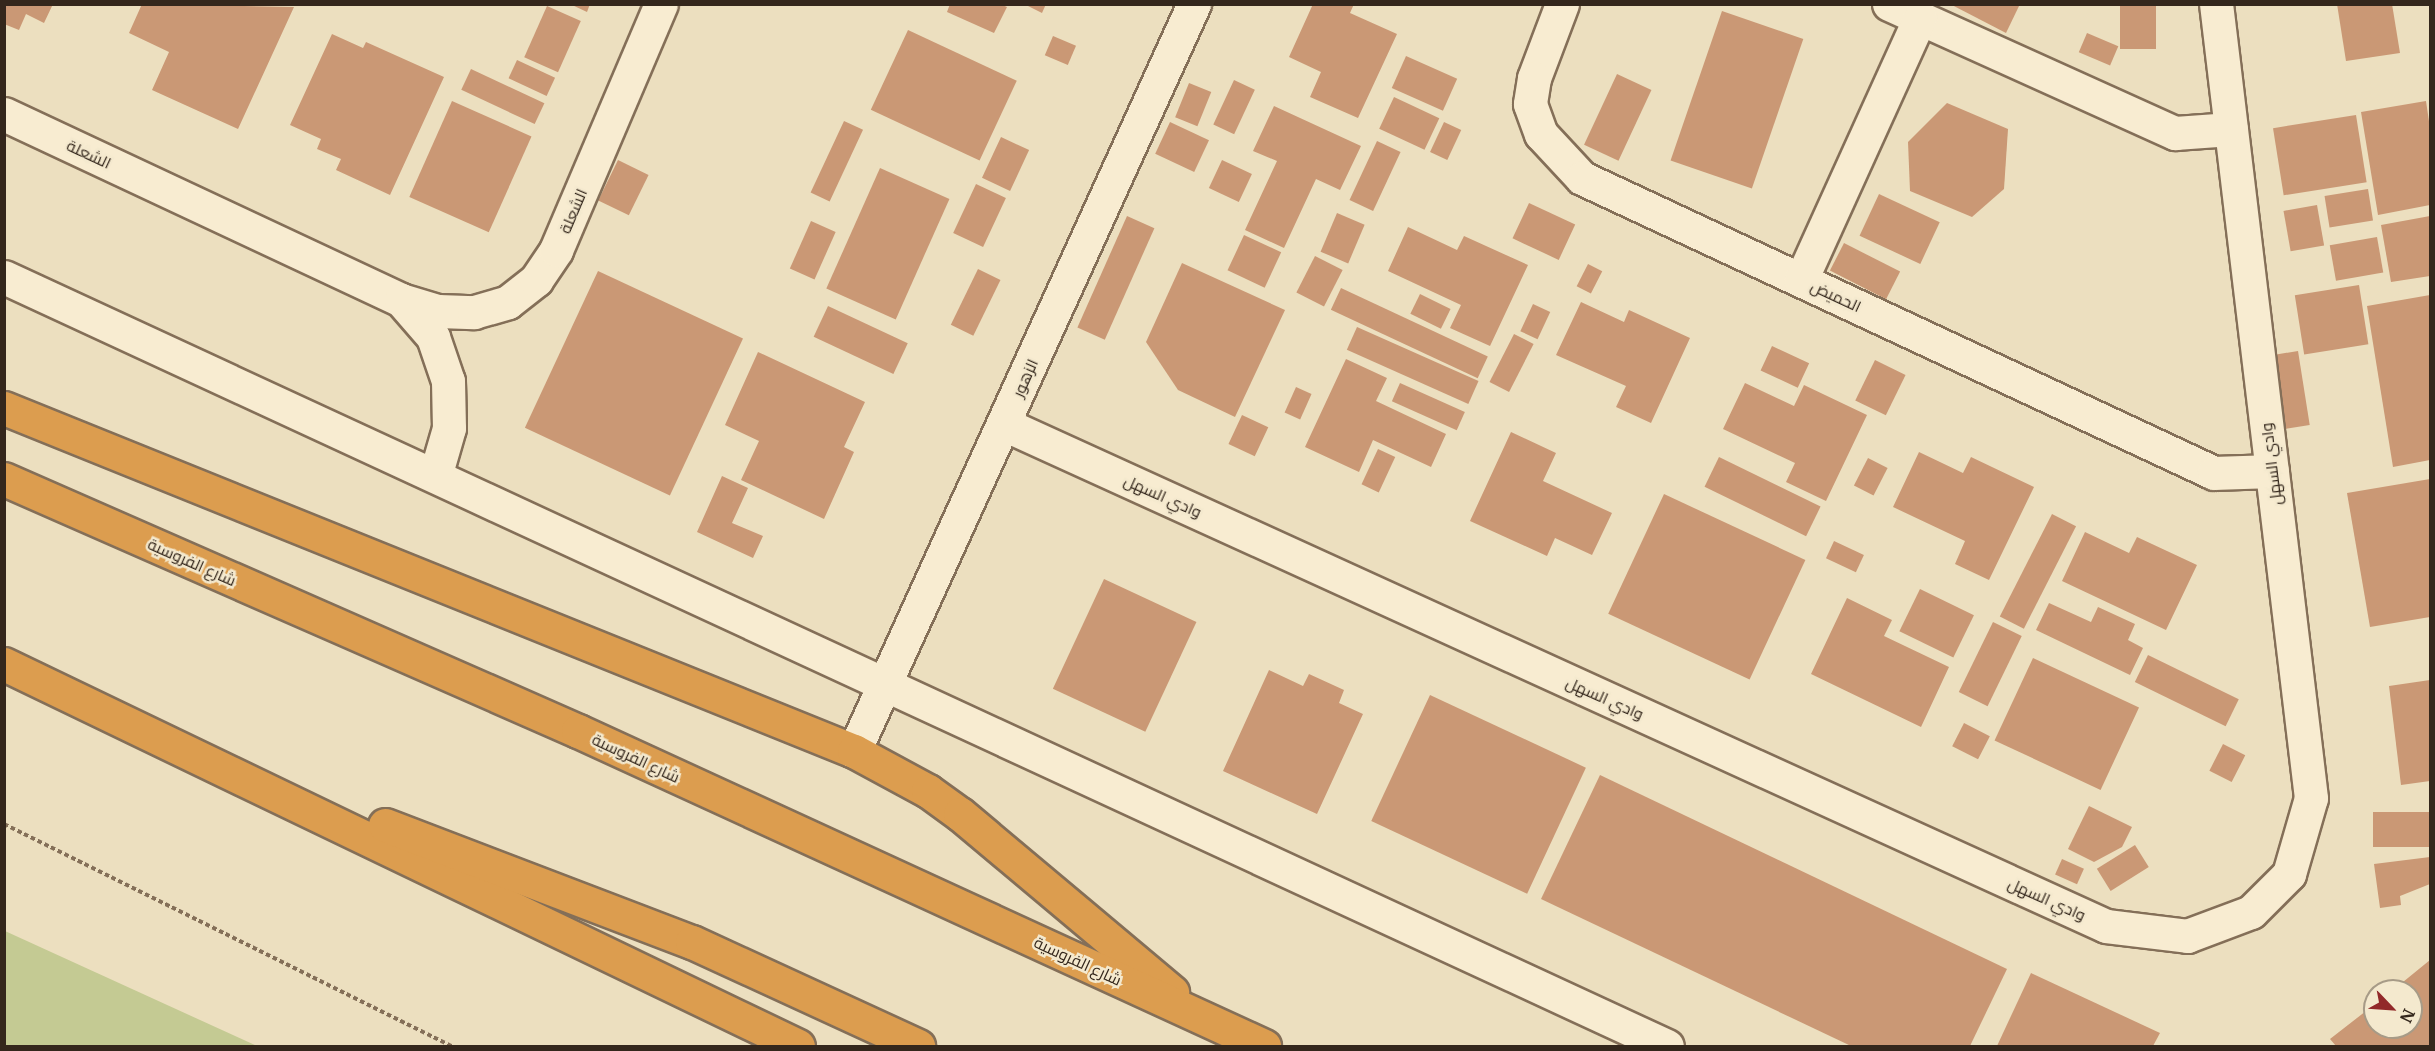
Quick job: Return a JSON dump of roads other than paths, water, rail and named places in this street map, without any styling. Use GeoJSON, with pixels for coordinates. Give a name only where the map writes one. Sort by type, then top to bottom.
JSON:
{"type":"FeatureCollection","features":[{"type":"Feature","properties":{"kind":"highway"},"geometry":{"type":"LineString","coordinates":[[4,408],[854,751],[928,791],[960,814],[1206,1020]]}},
{"type":"Feature","properties":{"kind":"highway","name":"شارع الفروسية"},"geometry":{"type":"LineString","coordinates":[[4,480],[578,731],[1264,1047]]}},
{"type":"Feature","properties":{"kind":"highway"},"geometry":{"type":"LineString","coordinates":[[4,664],[798,1047]]}},
{"type":"Feature","properties":{"kind":"highway"},"geometry":{"type":"LineString","coordinates":[[182,748],[692,942],[918,1047]]}},
{"type":"Feature","properties":{"kind":"street","name":"الشعلة"},"geometry":{"type":"LineString","coordinates":[[4,114],[401,300],[438,311],[474,312],[508,302],[536,280],[556,250],[661,4]]}},
{"type":"Feature","properties":{"kind":"street","name":"الزهور"},"geometry":{"type":"LineString","coordinates":[[854,751],[1194,4]]}},
{"type":"Feature","properties":{"kind":"street"},"geometry":{"type":"LineString","coordinates":[[1889,4],[2175,134],[2231,129]]}},
{"type":"Feature","properties":{"kind":"street","name":"وادي السهل"},"geometry":{"type":"LineString","coordinates":[[1004,424],[2106,926],[2187,936],[2251,912],[2289,874],[2311,798],[2216,4]]}},
{"type":"Feature","properties":{"kind":"street","name":"الحميض"},"geometry":{"type":"LineString","coordinates":[[1560,5],[1534,78],[1530,104],[1541,134],[1582,178],[2214,473],[2272,471]]}},
{"type":"Feature","properties":{"kind":"street"},"geometry":{"type":"LineString","coordinates":[[1801,280],[1920,18]]}},
{"type":"Feature","properties":{"kind":"street"},"geometry":{"type":"LineString","coordinates":[[4,276],[436,473],[885,686],[1667,1047]]}},
{"type":"Feature","properties":{"kind":"street","name":"الشعلة"},"geometry":{"type":"LineString","coordinates":[[401,300],[433,337],[448,381],[449,428],[436,473]]}}]}
